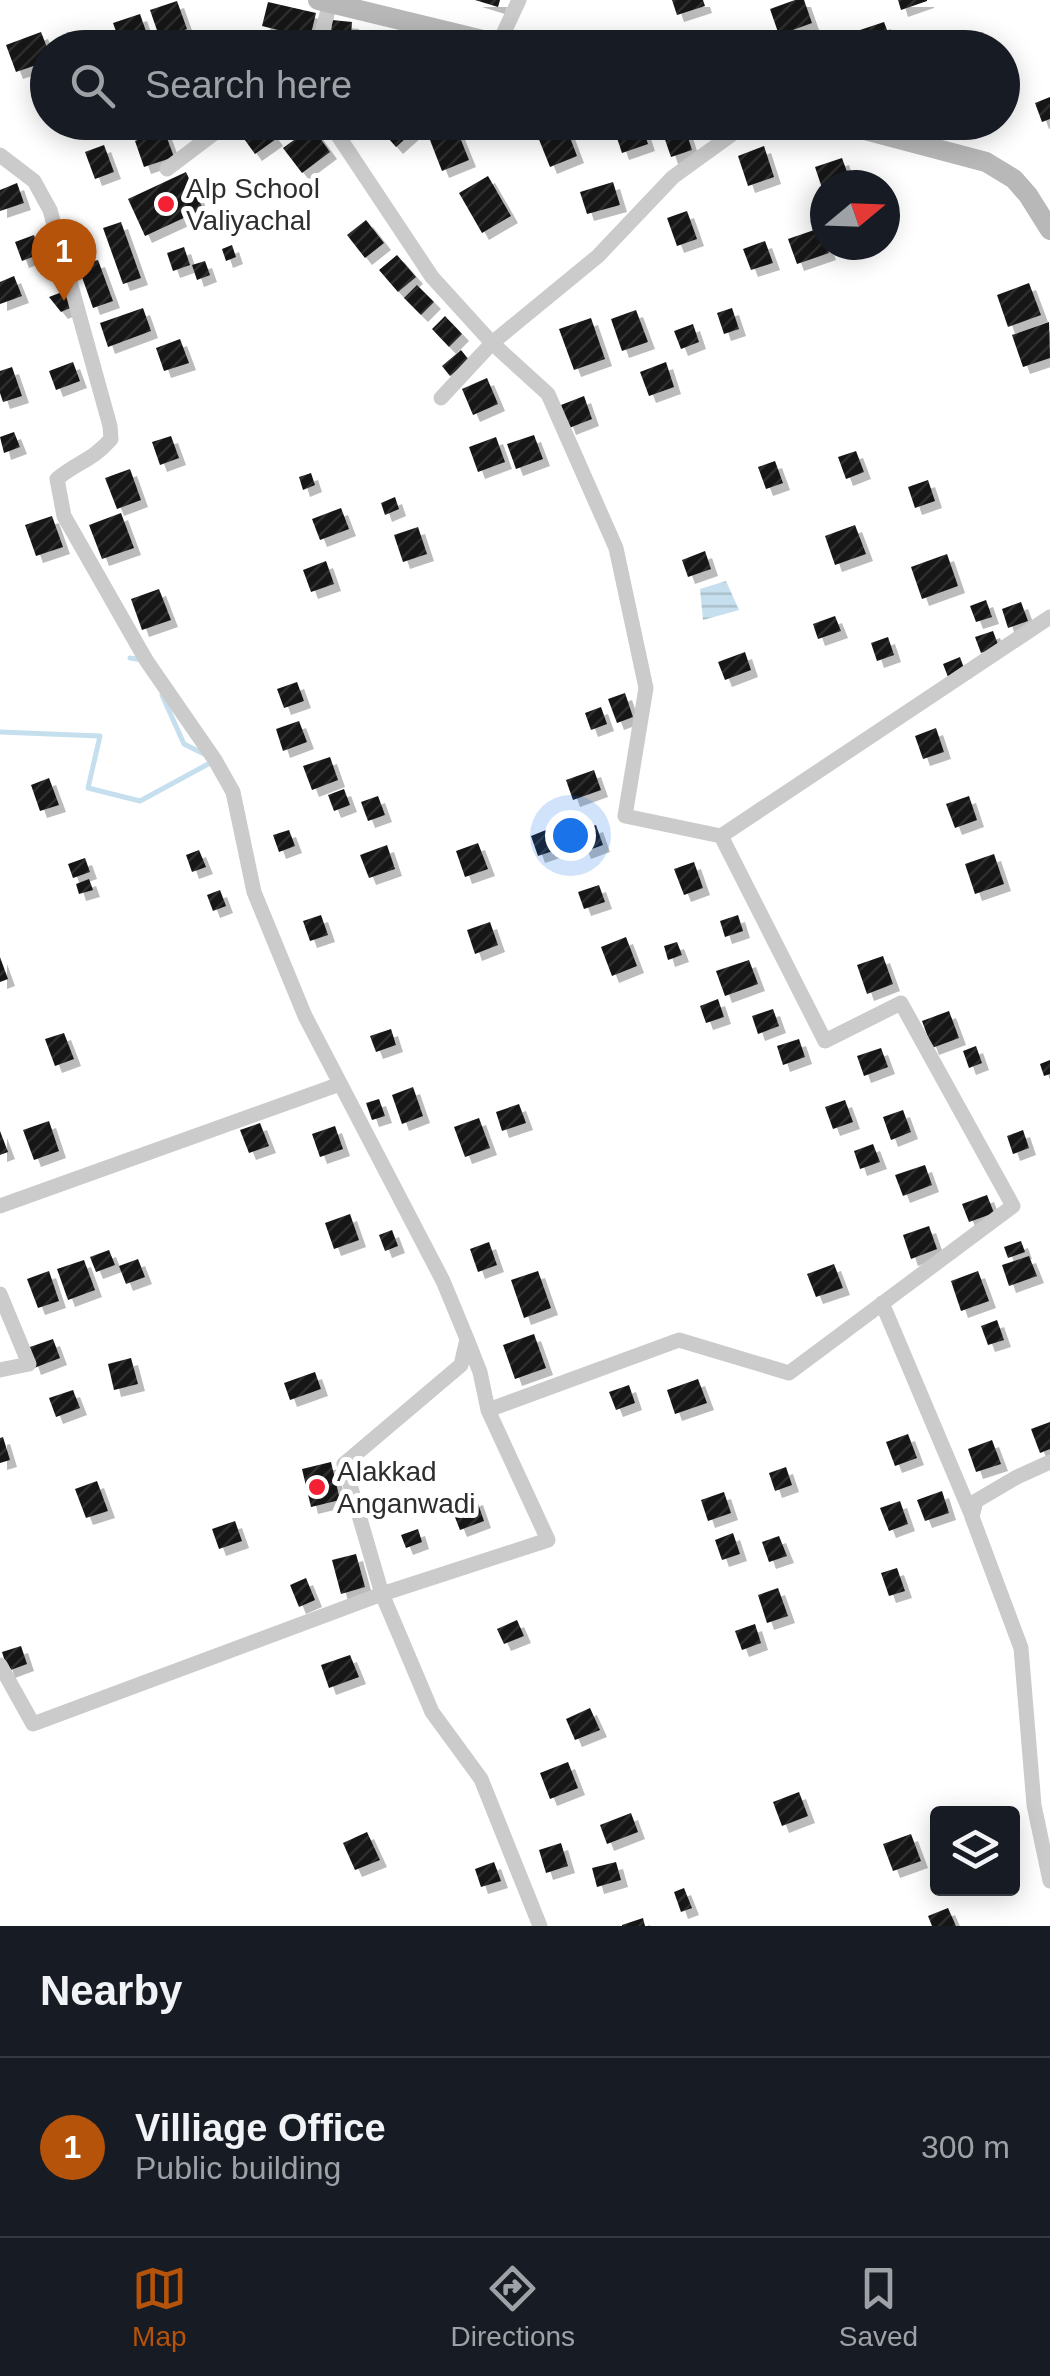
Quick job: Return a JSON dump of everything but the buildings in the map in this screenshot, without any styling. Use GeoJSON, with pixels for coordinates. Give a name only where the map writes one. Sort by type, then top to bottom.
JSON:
{"type":"FeatureCollection","features":[{"type":"Feature","properties":{"kind":"main road"},"geometry":{"type":"LineString","coordinates":[[324,2],[444,30]]}},
{"type":"Feature","properties":{"kind":"main road"},"geometry":{"type":"LineString","coordinates":[[903,140],[986,162],[1014,179],[1050,230]]}},
{"type":"Feature","properties":{"kind":"street"},"geometry":{"type":"LineString","coordinates":[[512,30],[519,0]]}},
{"type":"Feature","properties":{"kind":"street"},"geometry":{"type":"LineString","coordinates":[[320,30],[324,2]]}},
{"type":"Feature","properties":{"kind":"street"},"geometry":{"type":"LineString","coordinates":[[167,169],[205,140]]}},
{"type":"Feature","properties":{"kind":"street"},"geometry":{"type":"LineString","coordinates":[[341,140],[432,277],[492,343],[548,394],[616,548],[646,688],[624,816],[721,836],[1050,617]]}},
{"type":"Feature","properties":{"kind":"street"},"geometry":{"type":"LineString","coordinates":[[441,398],[492,343],[598,256],[673,177],[724,140]]}},
{"type":"Feature","properties":{"kind":"street"},"geometry":{"type":"LineString","coordinates":[[0,155],[34,181],[50,210],[110,426],[111,439],[98,455],[57,479],[64,516],[146,660],[233,792],[254,892],[305,1016],[443,1281],[480,1372],[488,1410],[548,1540],[382,1594],[33,1724],[0,1665]]}},
{"type":"Feature","properties":{"kind":"street"},"geometry":{"type":"LineString","coordinates":[[488,1410],[678,1340],[789,1373],[1012,1206],[901,1003],[825,1042],[721,836]]}},
{"type":"Feature","properties":{"kind":"street"},"geometry":{"type":"LineString","coordinates":[[0,1206],[340,1084]]}},
{"type":"Feature","properties":{"kind":"street"},"geometry":{"type":"LineString","coordinates":[[0,1294],[29,1364],[0,1370]]}},
{"type":"Feature","properties":{"kind":"street"},"geometry":{"type":"LineString","coordinates":[[882,1303],[972,1517],[1021,1648],[1034,1805],[1050,1881]]}},
{"type":"Feature","properties":{"kind":"street"},"geometry":{"type":"LineString","coordinates":[[467,1339],[461,1366],[344,1464],[382,1594],[432,1712],[482,1780],[540,1926]]}},
{"type":"Feature","properties":{"kind":"street"},"geometry":{"type":"LineString","coordinates":[[972,1517],[976,1501],[1050,1462]]}},
{"type":"Feature","properties":{"kind":"water"},"geometry":{"type":"Polygon","coordinates":[[[726,581],[739,610],[703,620],[700,589],[726,581]]]}},
{"type":"Feature","properties":{"kind":"waterway"},"geometry":{"type":"LineString","coordinates":[[130,658],[143,660]]}},
{"type":"Feature","properties":{"kind":"waterway"},"geometry":{"type":"LineString","coordinates":[[162,695],[184,744],[206,755]]}},
{"type":"Feature","properties":{"kind":"waterway"},"geometry":{"type":"LineString","coordinates":[[0,732],[100,736],[88,788],[140,801],[210,763]]}},
{"type":"Feature","properties":{"kind":"place","name":"Alp School Valiyachal"},"geometry":{"type":"Point","coordinates":[166,204]}},
{"type":"Feature","properties":{"kind":"place","name":"Villiage Office"},"geometry":{"type":"Point","coordinates":[64,301]}},
{"type":"Feature","properties":{"kind":"place","name":"Alakkad Anganwadi"},"geometry":{"type":"Point","coordinates":[317,1487]}}]}
